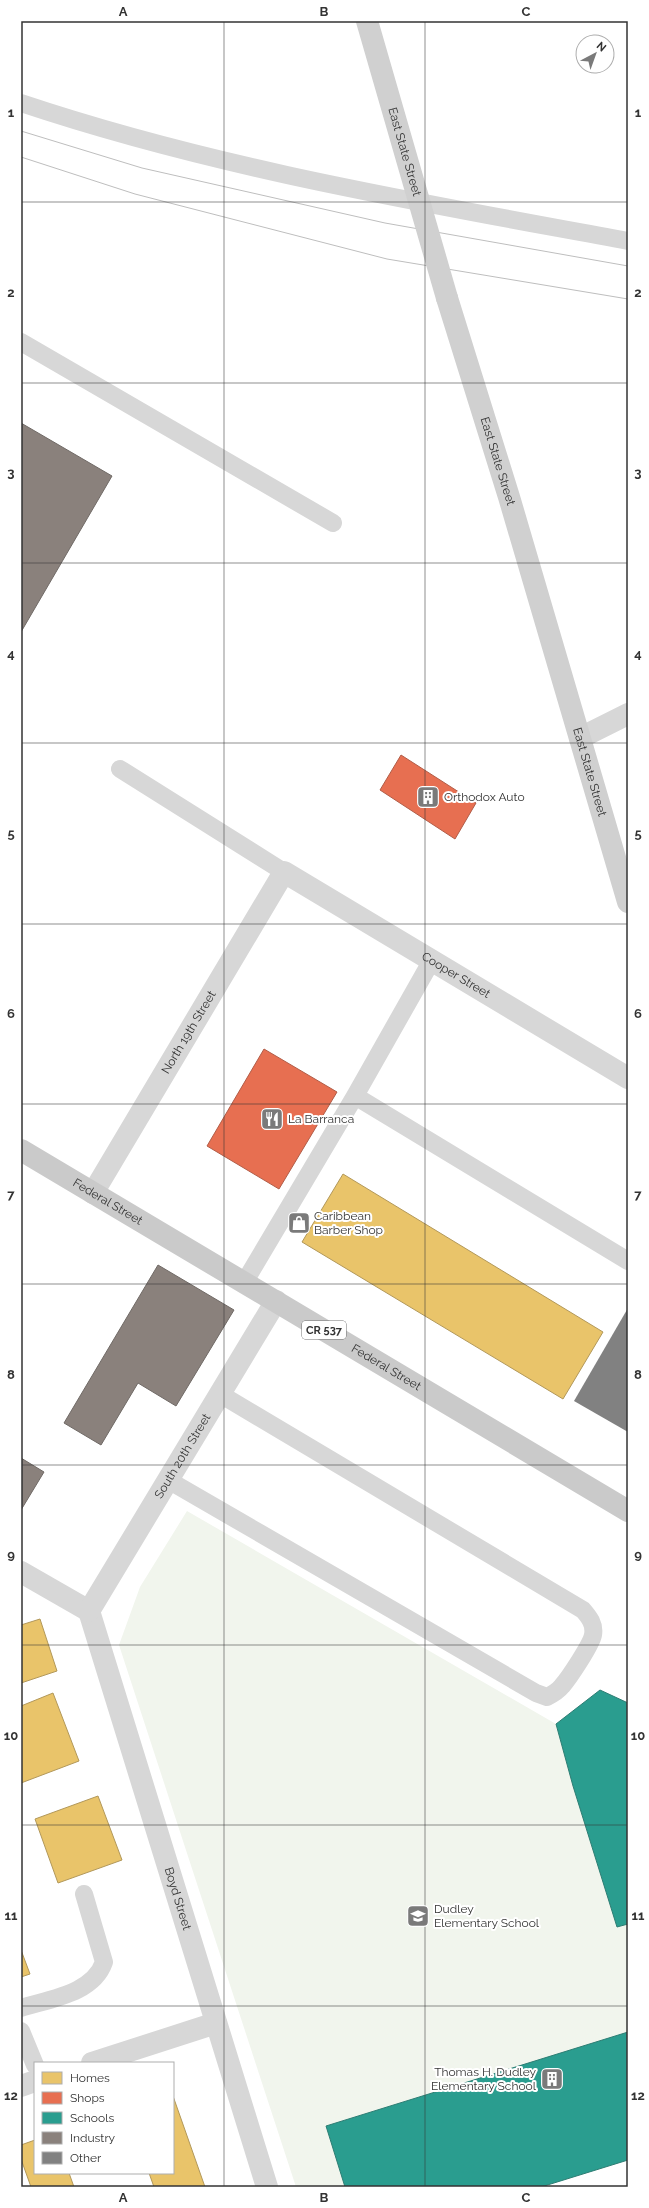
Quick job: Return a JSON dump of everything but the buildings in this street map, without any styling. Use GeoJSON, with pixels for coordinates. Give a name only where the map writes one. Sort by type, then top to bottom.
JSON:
{"type":"FeatureCollection","features":[{"type":"Feature","properties":{"kind":"main road","name":"East State Street"},"geometry":{"type":"LineString","coordinates":[[368,21],[447,298],[509,497],[628,902]]}},
{"type":"Feature","properties":{"kind":"main road","name":"Federal Street"},"geometry":{"type":"LineString","coordinates":[[21,1150],[628,1511]]}},
{"type":"Feature","properties":{"kind":"street"},"geometry":{"type":"LineString","coordinates":[[580,738],[628,714]]}},
{"type":"Feature","properties":{"kind":"street","name":"Cooper Street"},"geometry":{"type":"LineString","coordinates":[[284,872],[628,1078]]}},
{"type":"Feature","properties":{"kind":"street","name":"North 19th Street"},"geometry":{"type":"LineString","coordinates":[[94,1193],[284,872]]}},
{"type":"Feature","properties":{"kind":"street","name":"South 20th Street"},"geometry":{"type":"LineString","coordinates":[[89,1611],[276,1302]]}},
{"type":"Feature","properties":{"kind":"street"},"geometry":{"type":"LineString","coordinates":[[21,1572],[89,1611]]}},
{"type":"Feature","properties":{"kind":"street","name":"Boyd Street"},"geometry":{"type":"LineString","coordinates":[[89,1611],[267,2187]]}},
{"type":"Feature","properties":{"kind":"street"},"geometry":{"type":"LineString","coordinates":[[95,2062],[216,2023]]}},
{"type":"Feature","properties":{"kind":"street"},"geometry":{"type":"LineString","coordinates":[[21,2086],[34,2081]]}},
{"type":"Feature","properties":{"kind":"lane"},"geometry":{"type":"LineString","coordinates":[[21,103],[122,134],[243,166],[628,241]]}},
{"type":"Feature","properties":{"kind":"lane"},"geometry":{"type":"LineString","coordinates":[[21,342],[333,523]]}},
{"type":"Feature","properties":{"kind":"lane"},"geometry":{"type":"LineString","coordinates":[[120,769],[284,872]]}},
{"type":"Feature","properties":{"kind":"lane"},"geometry":{"type":"LineString","coordinates":[[244,1283],[355,1096],[432,960]]}},
{"type":"Feature","properties":{"kind":"lane"},"geometry":{"type":"LineString","coordinates":[[355,1096],[628,1261]]}},
{"type":"Feature","properties":{"kind":"lane"},"geometry":{"type":"LineString","coordinates":[[168,1480],[536,1693],[547,1697],[562,1687],[589,1644],[593,1635],[593,1626],[590,1617],[582,1610],[220,1394]]}},
{"type":"Feature","properties":{"kind":"lane"},"geometry":{"type":"LineString","coordinates":[[21,2008],[76,1990],[92,1981],[101,1971],[104,1962],[84,1894]]}},
{"type":"Feature","properties":{"kind":"lane"},"geometry":{"type":"LineString","coordinates":[[21,2031],[34,2063]]}},
{"type":"Feature","properties":{"kind":"shaded area","name":"Dudley Elementary School"},"geometry":{"type":"Polygon","coordinates":[[[187,1511],[556,1724],[573,1786],[617,1927],[628,1924],[628,2032],[326,2126],[345,2187],[296,2187],[119,1645],[140,1587],[187,1511]]]}},
{"type":"Feature","properties":{"kind":"tram line"},"geometry":{"type":"LineString","coordinates":[[21,131],[142,168],[385,223],[628,266]]}},
{"type":"Feature","properties":{"kind":"tram line"},"geometry":{"type":"LineString","coordinates":[[21,157],[135,194],[387,259],[628,299]]}},
{"type":"Feature","properties":{"kind":"place","name":"Orthodox Auto"},"geometry":{"type":"Point","coordinates":[428,797]}},
{"type":"Feature","properties":{"kind":"place","name":"La Barranca"},"geometry":{"type":"Point","coordinates":[272,1119]}},
{"type":"Feature","properties":{"kind":"place","name":"Caribbean Barber Shop"},"geometry":{"type":"Point","coordinates":[299,1223]}},
{"type":"Feature","properties":{"kind":"place","name":"Dudley Elementary School"},"geometry":{"type":"Point","coordinates":[418,1916]}},
{"type":"Feature","properties":{"kind":"place","name":"Thomas H. Dudley Elementary School"},"geometry":{"type":"Point","coordinates":[552,2079]}}]}
